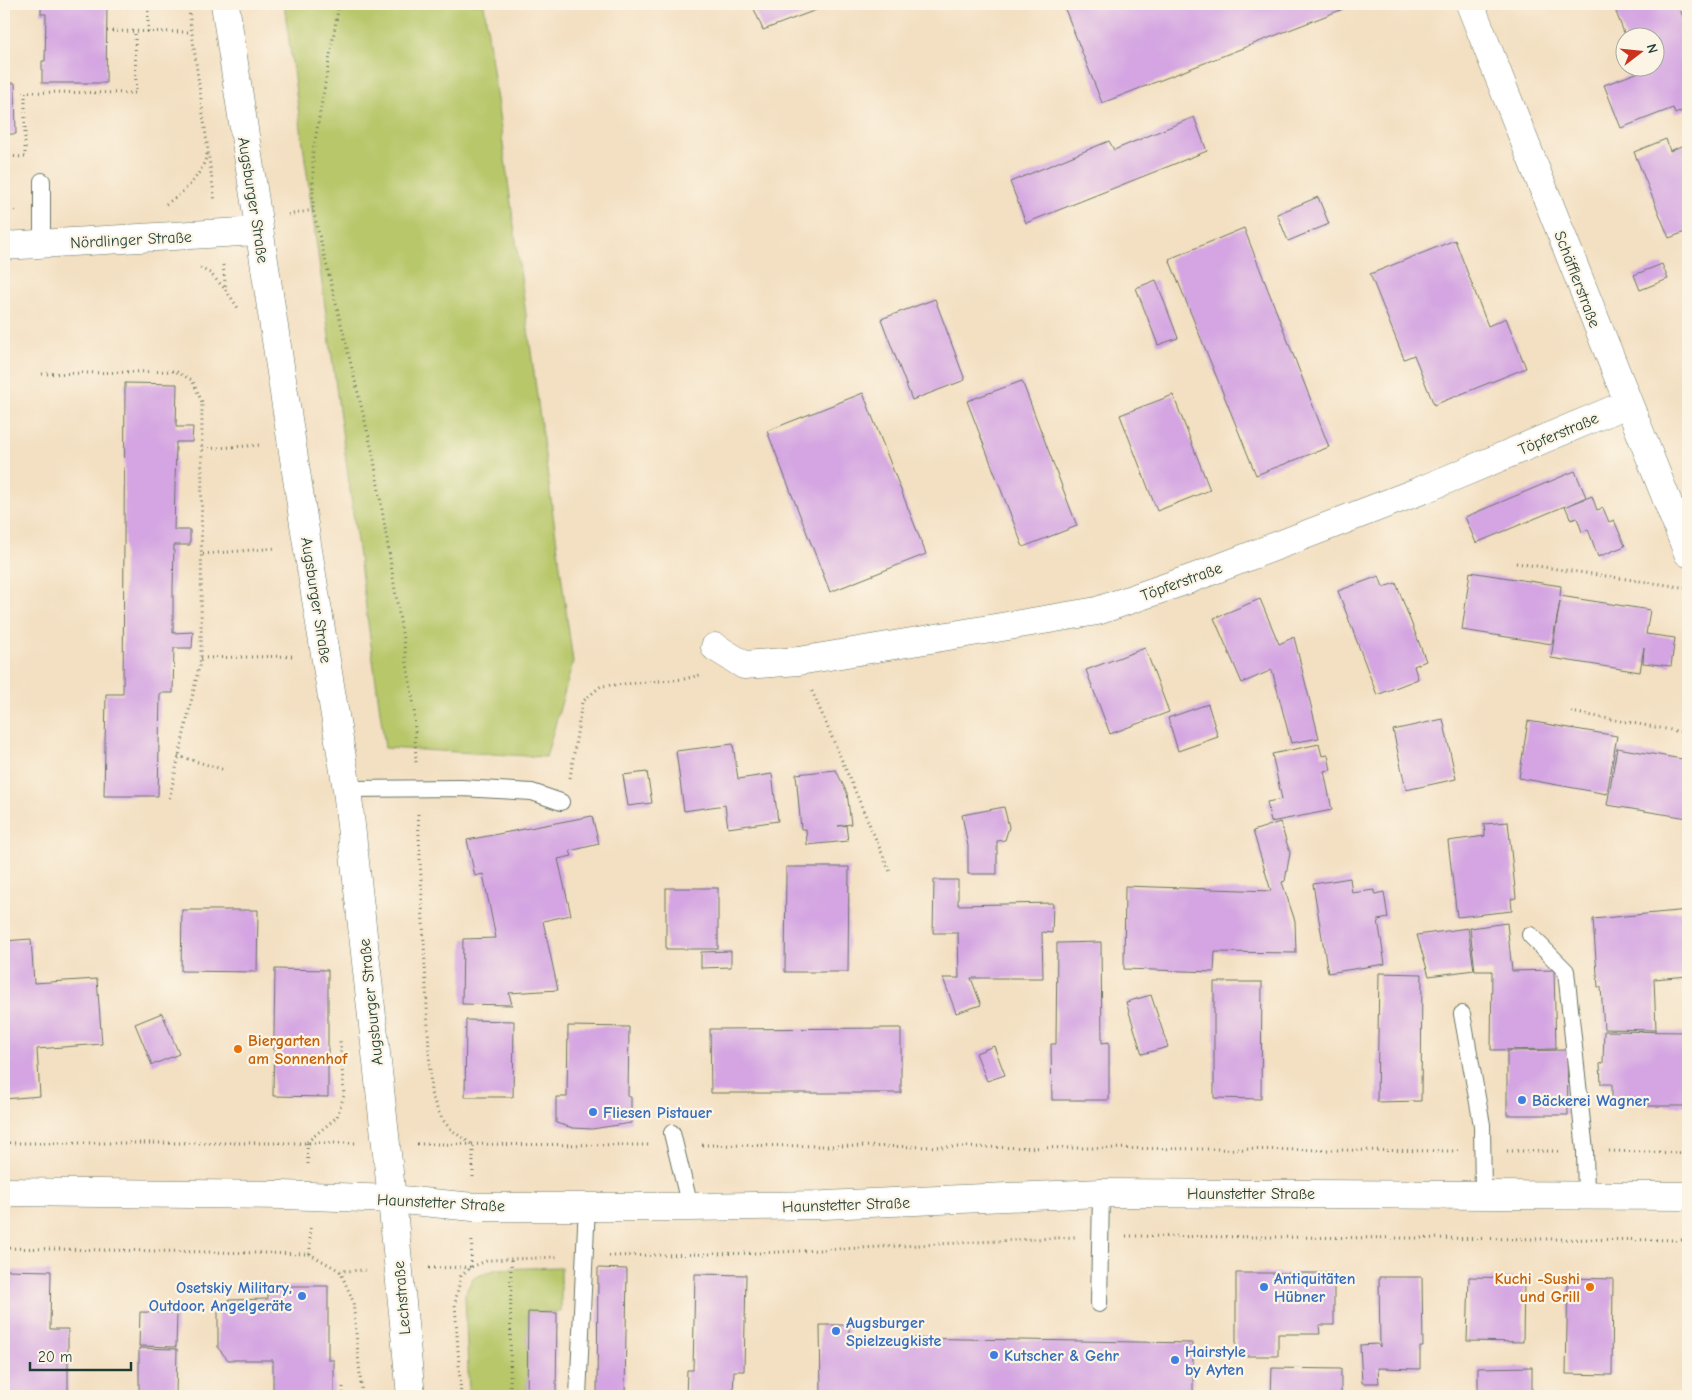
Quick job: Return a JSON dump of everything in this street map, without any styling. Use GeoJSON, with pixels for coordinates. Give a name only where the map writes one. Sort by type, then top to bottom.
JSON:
{"type":"FeatureCollection","features":[{"type":"Feature","properties":{"kind":"street","name":"Augsburger Straße"},"geometry":{"type":"LineString","coordinates":[[225,4],[258,231],[347,789],[392,1199]]}},
{"type":"Feature","properties":{"kind":"street","name":"Schäfflerstraße"},"geometry":{"type":"LineString","coordinates":[[1470,4],[1627,404],[1688,553]]}},
{"type":"Feature","properties":{"kind":"street","name":"Nördlinger Straße"},"geometry":{"type":"LineString","coordinates":[[4,246],[258,231]]}},
{"type":"Feature","properties":{"kind":"street","name":"Töpferstraße"},"geometry":{"type":"LineString","coordinates":[[744,665],[799,661],[1097,611],[1193,578],[1422,490],[1627,404]]}},
{"type":"Feature","properties":{"kind":"street"},"geometry":{"type":"LineString","coordinates":[[715,647],[744,665]]}},
{"type":"Feature","properties":{"kind":"street","name":"Haunstetter Straße"},"geometry":{"type":"LineString","coordinates":[[4,1192],[292,1195],[392,1199],[473,1206],[587,1205],[690,1207],[824,1205],[1101,1192],[1688,1196]]}},
{"type":"Feature","properties":{"kind":"street","name":"Lechstraße"},"geometry":{"type":"LineString","coordinates":[[392,1199],[410,1396]]}},
{"type":"Feature","properties":{"kind":"lane"},"geometry":{"type":"LineString","coordinates":[[42,181],[42,244]]}},
{"type":"Feature","properties":{"kind":"lane"},"geometry":{"type":"LineString","coordinates":[[347,789],[416,788],[532,792],[561,802]]}},
{"type":"Feature","properties":{"kind":"lane"},"geometry":{"type":"LineString","coordinates":[[1530,935],[1566,971],[1585,1151],[1586,1195]]}},
{"type":"Feature","properties":{"kind":"lane"},"geometry":{"type":"LineString","coordinates":[[1462,1014],[1482,1125],[1483,1195]]}},
{"type":"Feature","properties":{"kind":"lane"},"geometry":{"type":"LineString","coordinates":[[674,1139],[690,1207]]}},
{"type":"Feature","properties":{"kind":"lane"},"geometry":{"type":"LineString","coordinates":[[1099,1304],[1101,1192]]}},
{"type":"Feature","properties":{"kind":"lane"},"geometry":{"type":"LineString","coordinates":[[578,1396],[587,1205]]}},
{"type":"Feature","properties":{"kind":"path"},"geometry":{"type":"LineString","coordinates":[[148,4],[148,32]]}},
{"type":"Feature","properties":{"kind":"path"},"geometry":{"type":"LineString","coordinates":[[188,4],[226,290],[238,306],[239,315]]}},
{"type":"Feature","properties":{"kind":"path"},"geometry":{"type":"LineString","coordinates":[[339,4],[313,152],[313,210],[373,454],[414,707],[416,788],[431,1093],[440,1119],[450,1130],[474,1145],[674,1139],[1688,1153]]}},
{"type":"Feature","properties":{"kind":"path"},"geometry":{"type":"LineString","coordinates":[[107,31],[192,32]]}},
{"type":"Feature","properties":{"kind":"path"},"geometry":{"type":"LineString","coordinates":[[4,156],[25,157],[25,92],[136,93],[135,31]]}},
{"type":"Feature","properties":{"kind":"path"},"geometry":{"type":"LineString","coordinates":[[163,206],[177,197],[200,172],[208,151]]}},
{"type":"Feature","properties":{"kind":"path"},"geometry":{"type":"LineString","coordinates":[[4,210],[41,211]]}},
{"type":"Feature","properties":{"kind":"path"},"geometry":{"type":"LineString","coordinates":[[42,374],[175,371],[192,380],[202,402],[203,554],[201,658],[169,800]]}},
{"type":"Feature","properties":{"kind":"path"},"geometry":{"type":"LineString","coordinates":[[259,436],[262,455]]}},
{"type":"Feature","properties":{"kind":"path"},"geometry":{"type":"LineString","coordinates":[[202,449],[260,445]]}},
{"type":"Feature","properties":{"kind":"path"},"geometry":{"type":"LineString","coordinates":[[276,539],[280,558]]}},
{"type":"Feature","properties":{"kind":"path"},"geometry":{"type":"LineString","coordinates":[[203,554],[278,548]]}},
{"type":"Feature","properties":{"kind":"path"},"geometry":{"type":"LineString","coordinates":[[1516,563],[1688,588]]}},
{"type":"Feature","properties":{"kind":"path"},"geometry":{"type":"LineString","coordinates":[[201,658],[297,656]]}},
{"type":"Feature","properties":{"kind":"path"},"geometry":{"type":"LineString","coordinates":[[799,661],[890,872]]}},
{"type":"Feature","properties":{"kind":"path"},"geometry":{"type":"LineString","coordinates":[[561,802],[570,777],[582,702],[601,686],[684,679],[744,665]]}},
{"type":"Feature","properties":{"kind":"path"},"geometry":{"type":"LineString","coordinates":[[1571,712],[1688,733]]}},
{"type":"Feature","properties":{"kind":"path"},"geometry":{"type":"LineString","coordinates":[[178,756],[225,770]]}},
{"type":"Feature","properties":{"kind":"path"},"geometry":{"type":"LineString","coordinates":[[4,1143],[307,1142],[337,1117],[344,1095],[340,1038]]}},
{"type":"Feature","properties":{"kind":"path"},"geometry":{"type":"LineString","coordinates":[[4,1248],[310,1254],[340,1271],[353,1301],[362,1396]]}},
{"type":"Feature","properties":{"kind":"path"},"geometry":{"type":"LineString","coordinates":[[510,1396],[511,1258]]}},
{"type":"Feature","properties":{"kind":"path"},"geometry":{"type":"LineString","coordinates":[[461,1396],[455,1303],[461,1276],[471,1267]]}},
{"type":"Feature","properties":{"kind":"path"},"geometry":{"type":"LineString","coordinates":[[343,1388],[344,1396]]}},
{"type":"Feature","properties":{"kind":"green space"},"geometry":{"type":"Polygon","coordinates":[[[284,4],[484,4],[573,662],[546,757],[385,748],[284,4]]]}},
{"type":"Feature","properties":{"kind":"green space"},"geometry":{"type":"Polygon","coordinates":[[[561,1267],[561,1312],[528,1312],[527,1396],[469,1396],[465,1294],[473,1278],[497,1269],[561,1267]]]}},
{"type":"Feature","properties":{"kind":"building"},"geometry":{"type":"Polygon","coordinates":[[[41,4],[107,4],[106,83],[42,83],[42,61],[45,61],[46,14],[41,14],[41,4]]]}},
{"type":"Feature","properties":{"kind":"building"},"geometry":{"type":"Polygon","coordinates":[[[752,4],[832,4],[763,30],[752,4]]]}},
{"type":"Feature","properties":{"kind":"building"},"geometry":{"type":"Polygon","coordinates":[[[1063,4],[1356,4],[1102,103],[1063,4]]]}},
{"type":"Feature","properties":{"kind":"building"},"geometry":{"type":"Polygon","coordinates":[[[1613,4],[1678,4],[1688,30],[1688,59],[1683,61],[1688,74],[1688,108],[1675,114],[1673,108],[1621,128],[1604,85],[1623,78],[1664,78],[1664,28],[1622,28],[1613,4]]]}},
{"type":"Feature","properties":{"kind":"building"},"geometry":{"type":"Polygon","coordinates":[[[4,83],[15,83],[16,134],[4,134],[4,83]]]}},
{"type":"Feature","properties":{"kind":"building"},"geometry":{"type":"Polygon","coordinates":[[[1194,117],[1207,151],[1026,223],[1010,182],[1109,141],[1114,150],[1194,117]]]}},
{"type":"Feature","properties":{"kind":"building"},"geometry":{"type":"Polygon","coordinates":[[[1666,139],[1670,151],[1688,143],[1688,231],[1669,238],[1634,152],[1666,139]]]}},
{"type":"Feature","properties":{"kind":"building"},"geometry":{"type":"Polygon","coordinates":[[[1318,197],[1329,224],[1288,241],[1277,214],[1318,197]]]}},
{"type":"Feature","properties":{"kind":"building"},"geometry":{"type":"Polygon","coordinates":[[[1244,228],[1329,447],[1256,475],[1169,259],[1244,228]]]}},
{"type":"Feature","properties":{"kind":"building"},"geometry":{"type":"Polygon","coordinates":[[[1455,240],[1488,326],[1506,318],[1526,368],[1434,405],[1414,355],[1404,359],[1370,274],[1455,240]]]}},
{"type":"Feature","properties":{"kind":"building"},"geometry":{"type":"Polygon","coordinates":[[[1662,264],[1668,279],[1640,290],[1634,275],[1662,264]]]}},
{"type":"Feature","properties":{"kind":"building"},"geometry":{"type":"Polygon","coordinates":[[[1156,280],[1178,338],[1158,345],[1136,288],[1156,280]]]}},
{"type":"Feature","properties":{"kind":"building"},"geometry":{"type":"Polygon","coordinates":[[[935,299],[965,380],[912,400],[881,319],[935,299]]]}},
{"type":"Feature","properties":{"kind":"building"},"geometry":{"type":"Polygon","coordinates":[[[1022,381],[1077,526],[1023,547],[967,401],[1022,381]]]}},
{"type":"Feature","properties":{"kind":"building"},"geometry":{"type":"Polygon","coordinates":[[[125,383],[177,384],[176,427],[193,427],[192,442],[176,442],[174,530],[190,530],[190,545],[174,545],[173,589],[173,633],[193,632],[192,648],[174,648],[173,693],[160,693],[158,796],[104,796],[106,694],[123,694],[125,383]]]}},
{"type":"Feature","properties":{"kind":"building"},"geometry":{"type":"Polygon","coordinates":[[[863,393],[926,554],[830,592],[767,431],[863,393]]]}},
{"type":"Feature","properties":{"kind":"building"},"geometry":{"type":"Polygon","coordinates":[[[1173,395],[1210,490],[1157,511],[1120,415],[1173,395]]]}},
{"type":"Feature","properties":{"kind":"building"},"geometry":{"type":"Polygon","coordinates":[[[1575,471],[1586,497],[1567,506],[1592,496],[1597,510],[1603,508],[1609,522],[1614,520],[1625,546],[1598,557],[1588,529],[1582,532],[1577,518],[1571,520],[1565,506],[1476,543],[1465,517],[1575,471]]]}},
{"type":"Feature","properties":{"kind":"building"},"geometry":{"type":"Polygon","coordinates":[[[1470,572],[1561,586],[1560,596],[1650,610],[1646,634],[1675,638],[1671,666],[1643,663],[1644,647],[1640,672],[1551,658],[1560,601],[1552,644],[1462,630],[1470,572]]]}},
{"type":"Feature","properties":{"kind":"building"},"geometry":{"type":"Polygon","coordinates":[[[1379,576],[1383,587],[1396,583],[1426,661],[1414,666],[1418,679],[1377,695],[1338,591],[1379,576]]]}},
{"type":"Feature","properties":{"kind":"building"},"geometry":{"type":"Polygon","coordinates":[[[1260,599],[1279,644],[1294,637],[1319,738],[1291,743],[1272,670],[1242,683],[1214,618],[1260,599]]]}},
{"type":"Feature","properties":{"kind":"building"},"geometry":{"type":"Polygon","coordinates":[[[1145,648],[1169,712],[1110,734],[1086,670],[1145,648]]]}},
{"type":"Feature","properties":{"kind":"building"},"geometry":{"type":"Polygon","coordinates":[[[1208,704],[1218,737],[1178,751],[1168,718],[1208,704]]]}},
{"type":"Feature","properties":{"kind":"building"},"geometry":{"type":"Polygon","coordinates":[[[1443,719],[1456,779],[1406,790],[1393,730],[1443,719]]]}},
{"type":"Feature","properties":{"kind":"building"},"geometry":{"type":"Polygon","coordinates":[[[1528,721],[1617,736],[1607,794],[1519,778],[1528,721]]]}},
{"type":"Feature","properties":{"kind":"building"},"geometry":{"type":"Polygon","coordinates":[[[733,744],[738,779],[772,774],[778,821],[728,828],[725,805],[684,811],[676,751],[733,744]]]}},
{"type":"Feature","properties":{"kind":"building"},"geometry":{"type":"Polygon","coordinates":[[[1319,744],[1322,756],[1328,755],[1331,770],[1324,771],[1332,810],[1271,822],[1267,802],[1282,799],[1272,754],[1319,744]]]}},
{"type":"Feature","properties":{"kind":"building"},"geometry":{"type":"Polygon","coordinates":[[[1617,748],[1688,760],[1688,818],[1607,805],[1617,748]]]}},
{"type":"Feature","properties":{"kind":"building"},"geometry":{"type":"Polygon","coordinates":[[[836,770],[847,793],[851,824],[838,826],[846,825],[848,841],[807,845],[806,829],[801,829],[796,774],[836,770]]]}},
{"type":"Feature","properties":{"kind":"building"},"geometry":{"type":"Polygon","coordinates":[[[647,772],[652,803],[628,806],[623,775],[647,772]]]}},
{"type":"Feature","properties":{"kind":"building"},"geometry":{"type":"Polygon","coordinates":[[[1004,807],[1009,827],[1005,840],[997,841],[997,874],[968,874],[968,846],[962,815],[1004,807]]]}},
{"type":"Feature","properties":{"kind":"building"},"geometry":{"type":"Polygon","coordinates":[[[592,816],[599,844],[570,851],[572,856],[558,859],[571,915],[543,921],[558,990],[509,993],[512,1005],[462,1004],[463,939],[496,938],[483,874],[475,876],[467,840],[592,816]]]}},
{"type":"Feature","properties":{"kind":"building"},"geometry":{"type":"Polygon","coordinates":[[[1280,822],[1290,853],[1285,881],[1282,882],[1295,921],[1296,953],[1215,952],[1214,972],[1124,969],[1125,886],[1271,891],[1253,831],[1280,822]]]}},
{"type":"Feature","properties":{"kind":"building"},"geometry":{"type":"Polygon","coordinates":[[[1508,822],[1516,898],[1511,899],[1512,911],[1457,917],[1448,841],[1485,836],[1484,824],[1508,822]]]}},
{"type":"Feature","properties":{"kind":"building"},"geometry":{"type":"Polygon","coordinates":[[[786,867],[849,867],[848,972],[785,972],[786,867]]]}},
{"type":"Feature","properties":{"kind":"building"},"geometry":{"type":"Polygon","coordinates":[[[1350,878],[1352,893],[1374,890],[1375,894],[1384,892],[1388,918],[1378,920],[1385,964],[1328,973],[1313,884],[1350,878]]]}},
{"type":"Feature","properties":{"kind":"building"},"geometry":{"type":"Polygon","coordinates":[[[934,880],[958,880],[958,905],[1053,903],[1052,933],[1042,932],[1043,978],[971,978],[981,1005],[956,1013],[943,978],[959,978],[958,933],[933,933],[934,880]]]}},
{"type":"Feature","properties":{"kind":"building"},"geometry":{"type":"Polygon","coordinates":[[[666,888],[718,888],[718,949],[666,949],[666,888]]]}},
{"type":"Feature","properties":{"kind":"building"},"geometry":{"type":"Polygon","coordinates":[[[182,910],[258,910],[257,972],[181,971],[182,910]]]}},
{"type":"Feature","properties":{"kind":"building"},"geometry":{"type":"Polygon","coordinates":[[[1688,910],[1688,976],[1654,979],[1656,1030],[1604,1029],[1601,987],[1598,987],[1593,919],[1688,910]]]}},
{"type":"Feature","properties":{"kind":"building"},"geometry":{"type":"Polygon","coordinates":[[[1507,923],[1512,971],[1554,970],[1556,1049],[1491,1050],[1492,971],[1475,971],[1470,928],[1507,923]]]}},
{"type":"Feature","properties":{"kind":"building"},"geometry":{"type":"Polygon","coordinates":[[[1468,928],[1474,970],[1429,976],[1417,935],[1468,928]]]}},
{"type":"Feature","properties":{"kind":"building"},"geometry":{"type":"Polygon","coordinates":[[[31,939],[34,983],[97,979],[102,1044],[37,1049],[40,1096],[4,1099],[4,941],[31,939]]]}},
{"type":"Feature","properties":{"kind":"building"},"geometry":{"type":"Polygon","coordinates":[[[1101,942],[1102,1043],[1109,1042],[1109,1100],[1052,1100],[1051,1044],[1056,1044],[1057,943],[1101,942]]]}},
{"type":"Feature","properties":{"kind":"building"},"geometry":{"type":"Polygon","coordinates":[[[731,951],[731,967],[701,968],[701,952],[731,951]]]}},
{"type":"Feature","properties":{"kind":"building"},"geometry":{"type":"Polygon","coordinates":[[[275,969],[328,970],[328,1097],[273,1096],[275,969]]]}},
{"type":"Feature","properties":{"kind":"building"},"geometry":{"type":"Polygon","coordinates":[[[1379,973],[1422,974],[1421,1101],[1377,1102],[1379,973]]]}},
{"type":"Feature","properties":{"kind":"building"},"geometry":{"type":"Polygon","coordinates":[[[1214,982],[1262,982],[1261,1099],[1214,1098],[1214,982]]]}},
{"type":"Feature","properties":{"kind":"building"},"geometry":{"type":"Polygon","coordinates":[[[1151,995],[1168,1047],[1142,1054],[1126,1002],[1151,995]]]}},
{"type":"Feature","properties":{"kind":"building"},"geometry":{"type":"Polygon","coordinates":[[[162,1013],[179,1054],[152,1065],[135,1024],[162,1013]]]}},
{"type":"Feature","properties":{"kind":"building"},"geometry":{"type":"Polygon","coordinates":[[[466,1020],[514,1021],[513,1097],[465,1097],[466,1020]]]}},
{"type":"Feature","properties":{"kind":"building"},"geometry":{"type":"Polygon","coordinates":[[[568,1026],[629,1027],[628,1097],[631,1097],[631,1123],[592,1129],[573,1128],[556,1123],[556,1097],[567,1097],[568,1026]]]}},
{"type":"Feature","properties":{"kind":"building"},"geometry":{"type":"Polygon","coordinates":[[[901,1028],[901,1093],[711,1093],[710,1029],[901,1028]]]}},
{"type":"Feature","properties":{"kind":"building"},"geometry":{"type":"Polygon","coordinates":[[[1604,1031],[1688,1032],[1688,1106],[1648,1106],[1648,1102],[1612,1101],[1612,1084],[1601,1084],[1600,1064],[1603,1063],[1604,1031]]]}},
{"type":"Feature","properties":{"kind":"building"},"geometry":{"type":"Polygon","coordinates":[[[994,1046],[1005,1075],[987,1081],[976,1053],[994,1046]]]}},
{"type":"Feature","properties":{"kind":"building"},"geometry":{"type":"Polygon","coordinates":[[[1567,1050],[1568,1115],[1507,1115],[1507,1051],[1567,1050]]]}},
{"type":"Feature","properties":{"kind":"building"},"geometry":{"type":"Polygon","coordinates":[[[598,1268],[627,1269],[625,1396],[597,1396],[598,1268]]]}},
{"type":"Feature","properties":{"kind":"building"},"geometry":{"type":"Polygon","coordinates":[[[5,1270],[51,1271],[50,1329],[68,1329],[68,1396],[4,1396],[5,1270]]]}},
{"type":"Feature","properties":{"kind":"building"},"geometry":{"type":"Polygon","coordinates":[[[1236,1273],[1334,1273],[1334,1325],[1319,1325],[1320,1334],[1278,1334],[1278,1356],[1236,1356],[1236,1273]]]}},
{"type":"Feature","properties":{"kind":"building"},"geometry":{"type":"Polygon","coordinates":[[[695,1274],[746,1275],[744,1371],[734,1371],[733,1396],[686,1396],[687,1370],[693,1370],[695,1274]]]}},
{"type":"Feature","properties":{"kind":"building"},"geometry":{"type":"Polygon","coordinates":[[[1379,1277],[1422,1277],[1423,1347],[1420,1347],[1420,1369],[1378,1368],[1379,1383],[1362,1383],[1360,1345],[1377,1344],[1380,1347],[1379,1277]]]}},
{"type":"Feature","properties":{"kind":"building"},"geometry":{"type":"Polygon","coordinates":[[[1469,1277],[1524,1278],[1523,1342],[1467,1341],[1469,1277]]]}},
{"type":"Feature","properties":{"kind":"building"},"geometry":{"type":"Polygon","coordinates":[[[1568,1278],[1613,1279],[1612,1375],[1566,1374],[1568,1278]]]}},
{"type":"Feature","properties":{"kind":"building"},"geometry":{"type":"Polygon","coordinates":[[[268,1286],[328,1286],[328,1360],[334,1360],[334,1396],[273,1396],[273,1360],[228,1360],[218,1348],[218,1311],[229,1300],[268,1299],[268,1286]]]}},
{"type":"Feature","properties":{"kind":"building"},"geometry":{"type":"Polygon","coordinates":[[[140,1312],[177,1313],[176,1347],[139,1346],[140,1312]]]}},
{"type":"Feature","properties":{"kind":"building"},"geometry":{"type":"Polygon","coordinates":[[[528,1312],[557,1313],[556,1396],[527,1396],[528,1312]]]}},
{"type":"Feature","properties":{"kind":"building"},"geometry":{"type":"Polygon","coordinates":[[[820,1325],[849,1325],[849,1337],[1193,1343],[1193,1396],[821,1396],[820,1325]]]}},
{"type":"Feature","properties":{"kind":"building"},"geometry":{"type":"Polygon","coordinates":[[[139,1348],[177,1349],[176,1393],[139,1393],[139,1348]]]}},
{"type":"Feature","properties":{"kind":"building"},"geometry":{"type":"Polygon","coordinates":[[[1532,1367],[1532,1396],[1478,1396],[1478,1368],[1532,1367]]]}},
{"type":"Feature","properties":{"kind":"building"},"geometry":{"type":"Polygon","coordinates":[[[1272,1368],[1341,1369],[1341,1396],[1271,1396],[1272,1368]]]}},
{"type":"Feature","properties":{"kind":"place","name":"Biergarten am Sonnenhof"},"geometry":{"type":"Point","coordinates":[238,1049]}},
{"type":"Feature","properties":{"kind":"place","name":"Bäckerei Wagner"},"geometry":{"type":"Point","coordinates":[1522,1100]}},
{"type":"Feature","properties":{"kind":"place","name":"Fliesen Pistauer"},"geometry":{"type":"Point","coordinates":[593,1112]}},
{"type":"Feature","properties":{"kind":"place","name":"Antiquitäten Hübner"},"geometry":{"type":"Point","coordinates":[1264,1287]}},
{"type":"Feature","properties":{"kind":"place","name":"Kuchi -Sushi und Grill"},"geometry":{"type":"Point","coordinates":[1590,1287]}},
{"type":"Feature","properties":{"kind":"place","name":"Osetskiy Military, Outdoor, Angelgeräte"},"geometry":{"type":"Point","coordinates":[302,1296]}},
{"type":"Feature","properties":{"kind":"place","name":"Augsburger Spielzeugkiste"},"geometry":{"type":"Point","coordinates":[836,1331]}},
{"type":"Feature","properties":{"kind":"place","name":"Kutscher & Gehr"},"geometry":{"type":"Point","coordinates":[994,1355]}},
{"type":"Feature","properties":{"kind":"place","name":"Hairstyle by Ayten"},"geometry":{"type":"Point","coordinates":[1175,1360]}}]}
